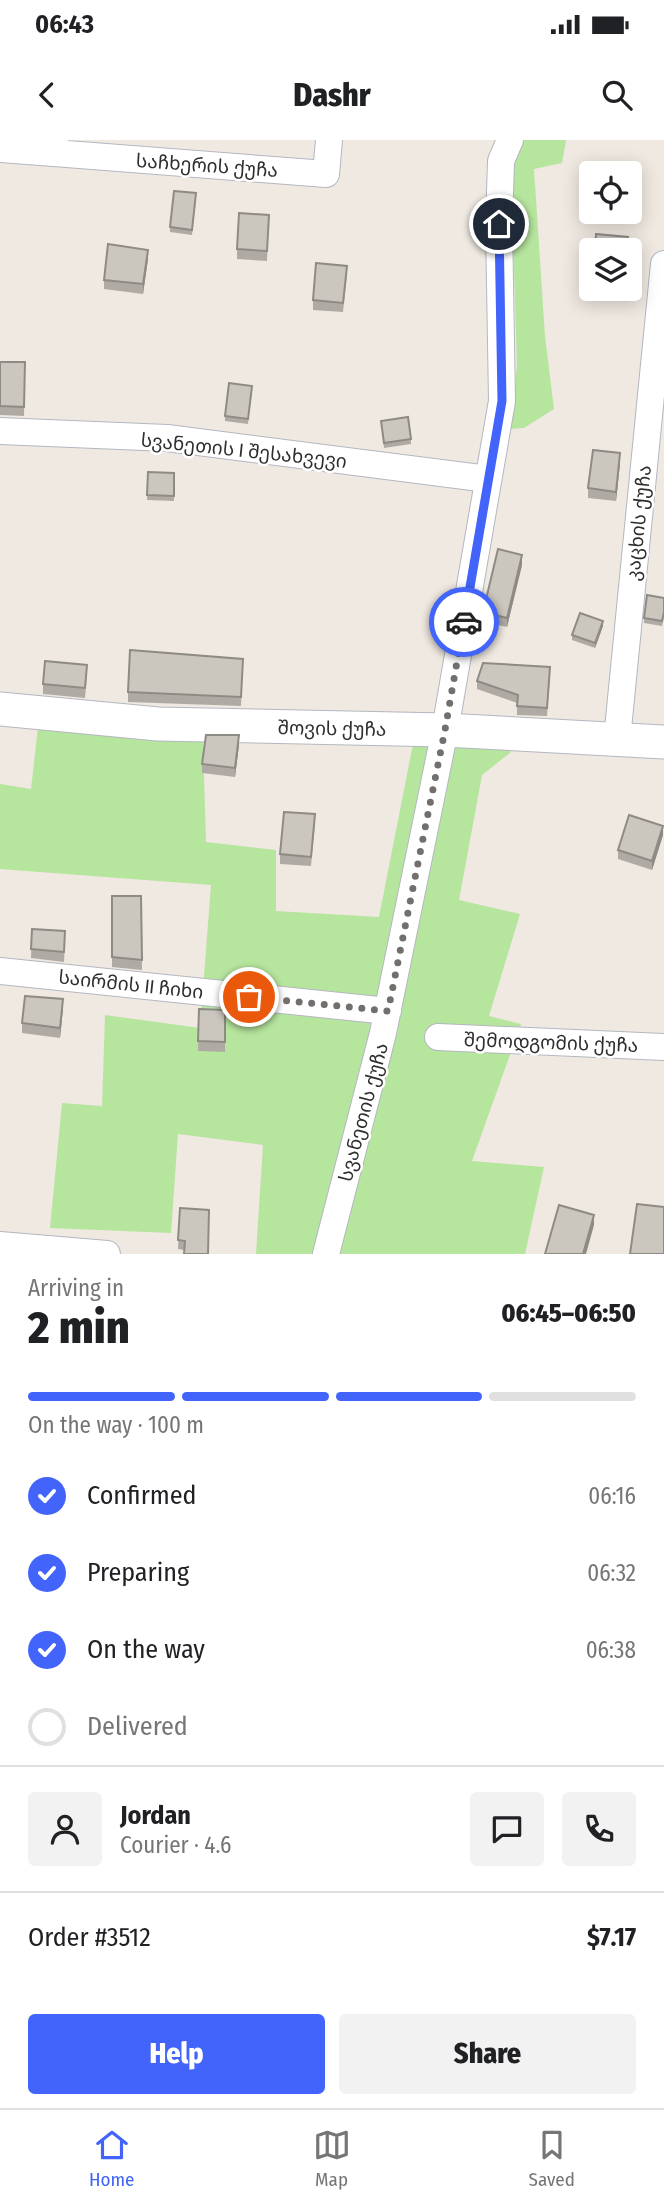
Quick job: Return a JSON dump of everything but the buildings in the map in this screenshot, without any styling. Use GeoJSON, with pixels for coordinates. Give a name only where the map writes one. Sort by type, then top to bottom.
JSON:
{"type":"FeatureCollection","features":[{"type":"Feature","properties":{"kind":"street","name":"საჩხერის ქუჩა"},"geometry":{"type":"LineString","coordinates":[[54,147],[326,174],[329,140]]}},
{"type":"Feature","properties":{"kind":"street","name":"სვანეთის ქუჩა"},"geometry":{"type":"LineString","coordinates":[[326,1254],[388,1011],[445,730],[502,401],[501,161],[510,140]]}},
{"type":"Feature","properties":{"kind":"street"},"geometry":{"type":"LineString","coordinates":[[0,149],[54,147]]}},
{"type":"Feature","properties":{"kind":"street","name":"კაცხის ქუჩა"},"geometry":{"type":"LineString","coordinates":[[617,740],[664,264]]}},
{"type":"Feature","properties":{"kind":"street","name":"სვანეთის I შესახვევი"},"geometry":{"type":"LineString","coordinates":[[0,431],[167,439],[488,479]]}},
{"type":"Feature","properties":{"kind":"street","name":"შოვის ქუჩა"},"geometry":{"type":"LineString","coordinates":[[0,709],[158,724],[445,730],[664,742]]}},
{"type":"Feature","properties":{"kind":"street","name":"საირმის II ჩიხი"},"geometry":{"type":"LineString","coordinates":[[0,971],[388,1011]]}},
{"type":"Feature","properties":{"kind":"street","name":"შემოდგომის ქუჩა"},"geometry":{"type":"LineString","coordinates":[[438,1037],[664,1047]]}},
{"type":"Feature","properties":{"kind":"street"},"geometry":{"type":"LineString","coordinates":[[0,1245],[107,1254]]}},
{"type":"Feature","properties":{"kind":"green space"},"geometry":{"type":"Polygon","coordinates":[[[510,140],[566,140],[562,163],[534,169],[545,336],[554,409],[524,428],[510,429],[517,366],[510,140]]]}},
{"type":"Feature","properties":{"kind":"green space"},"geometry":{"type":"Polygon","coordinates":[[[38,727],[203,742],[206,842],[276,850],[276,911],[379,917],[413,744],[497,741],[511,752],[482,775],[459,900],[520,914],[489,1016],[521,1024],[472,1161],[544,1167],[525,1254],[256,1254],[263,1145],[178,1134],[171,1233],[50,1228],[62,1103],[102,1106],[105,1015],[200,1028],[211,885],[0,869],[0,784],[31,789],[38,727]]]}},
{"type":"Feature","properties":{"kind":"way so far"},"geometry":{"type":"LineString","coordinates":[[249,997],[388,1011],[464,622]]}},
{"type":"Feature","properties":{"kind":"route"},"geometry":{"type":"LineString","coordinates":[[464,622],[502,401],[499,224]]}}]}
